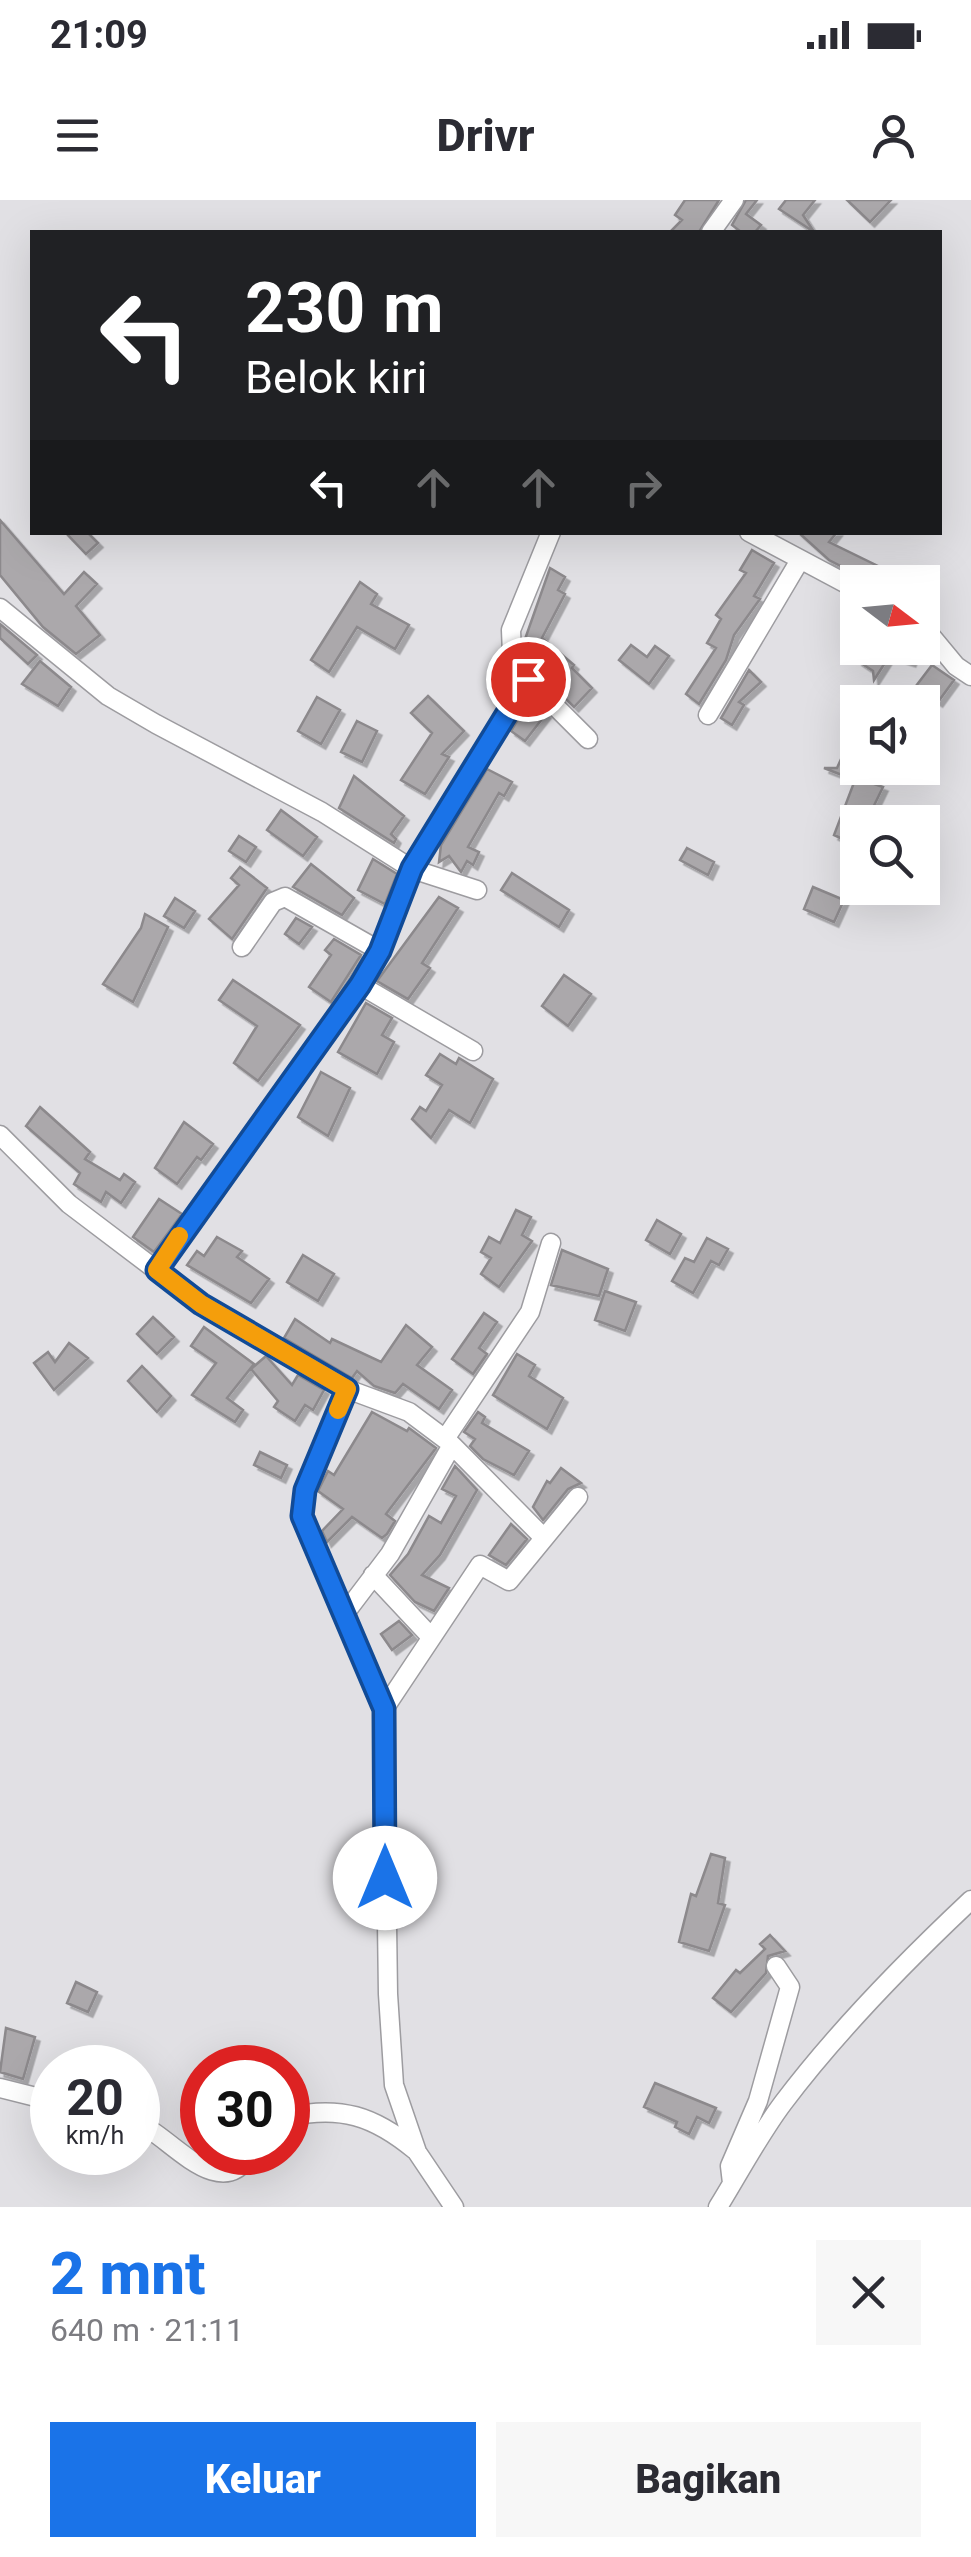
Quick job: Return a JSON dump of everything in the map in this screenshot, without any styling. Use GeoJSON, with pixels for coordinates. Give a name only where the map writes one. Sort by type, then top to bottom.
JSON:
{"type":"FeatureCollection","features":[{"type":"Feature","properties":{"kind":"street"},"geometry":{"type":"LineString","coordinates":[[712,230],[734,200]]}},
{"type":"Feature","properties":{"kind":"street"},"geometry":{"type":"LineString","coordinates":[[551,535],[511,630],[512,654],[528,679],[588,739]]}},
{"type":"Feature","properties":{"kind":"street"},"geometry":{"type":"LineString","coordinates":[[754,535],[840,581]]}},
{"type":"Feature","properties":{"kind":"street"},"geometry":{"type":"LineString","coordinates":[[708,715],[800,560]]}},
{"type":"Feature","properties":{"kind":"street"},"geometry":{"type":"LineString","coordinates":[[0,608],[108,696],[322,812],[412,868],[478,890]]}},
{"type":"Feature","properties":{"kind":"street"},"geometry":{"type":"LineString","coordinates":[[940,647],[956,666],[971,676]]}},
{"type":"Feature","properties":{"kind":"street"},"geometry":{"type":"LineString","coordinates":[[157,1270],[360,985],[380,951],[412,868],[528,679]]}},
{"type":"Feature","properties":{"kind":"street"},"geometry":{"type":"LineString","coordinates":[[242,947],[273,902],[286,897],[380,951]]}},
{"type":"Feature","properties":{"kind":"street"},"geometry":{"type":"LineString","coordinates":[[360,985],[472,1051]]}},
{"type":"Feature","properties":{"kind":"street"},"geometry":{"type":"LineString","coordinates":[[0,1135],[69,1204],[201,1304],[347,1389],[409,1412],[448,1442],[542,1536]]}},
{"type":"Feature","properties":{"kind":"street"},"geometry":{"type":"LineString","coordinates":[[346,1612],[418,1508],[448,1442],[530,1312],[551,1243]]}},
{"type":"Feature","properties":{"kind":"street"},"geometry":{"type":"LineString","coordinates":[[347,1389],[302,1503],[313,1543],[346,1612],[384,1709],[388,1994],[394,2085],[418,2152],[454,2207]]}},
{"type":"Feature","properties":{"kind":"street"},"geometry":{"type":"LineString","coordinates":[[384,1709],[480,1565],[509,1581],[542,1536],[578,1497]]}},
{"type":"Feature","properties":{"kind":"street"},"geometry":{"type":"LineString","coordinates":[[374,1575],[431,1637]]}},
{"type":"Feature","properties":{"kind":"street"},"geometry":{"type":"LineString","coordinates":[[718,2207],[805,2076],[934,1934],[971,1900]]}},
{"type":"Feature","properties":{"kind":"street"},"geometry":{"type":"LineString","coordinates":[[732,2184],[730,2166],[758,2101],[790,1986],[776,1966]]}},
{"type":"Feature","properties":{"kind":"street"},"geometry":{"type":"LineString","coordinates":[[0,2088],[30,2096]]}},
{"type":"Feature","properties":{"kind":"street"},"geometry":{"type":"LineString","coordinates":[[310,2111],[366,2116],[418,2152]]}},
{"type":"Feature","properties":{"kind":"street"},"geometry":{"type":"LineString","coordinates":[[160,2135],[180,2153]]}},
{"type":"Feature","properties":{"kind":"building"},"geometry":{"type":"Polygon","coordinates":[[[685,200],[719,200],[700,230],[672,230],[682,220],[675,215],[685,200]]]}},
{"type":"Feature","properties":{"kind":"building"},"geometry":{"type":"Polygon","coordinates":[[[746,200],[757,200],[746,214],[761,225],[757,230],[738,230],[732,225],[746,200]]]}},
{"type":"Feature","properties":{"kind":"building"},"geometry":{"type":"Polygon","coordinates":[[[786,200],[815,200],[803,215],[813,230],[811,230],[779,209],[786,200]]]}},
{"type":"Feature","properties":{"kind":"building"},"geometry":{"type":"Polygon","coordinates":[[[847,200],[891,200],[870,222],[847,200]]]}},
{"type":"Feature","properties":{"kind":"building"},"geometry":{"type":"Polygon","coordinates":[[[0,520],[64,594],[84,572],[97,584],[76,606],[100,635],[76,654],[43,627],[0,575],[0,520]]]}},
{"type":"Feature","properties":{"kind":"building"},"geometry":{"type":"Polygon","coordinates":[[[68,535],[90,535],[98,543],[86,554],[68,535]]]}},
{"type":"Feature","properties":{"kind":"building"},"geometry":{"type":"Polygon","coordinates":[[[801,535],[835,535],[829,542],[876,565],[840,566],[801,535]]]}},
{"type":"Feature","properties":{"kind":"building"},"geometry":{"type":"Polygon","coordinates":[[[752,550],[774,563],[754,596],[760,599],[734,635],[726,660],[699,704],[686,694],[716,648],[707,643],[721,619],[716,615],[746,573],[740,570],[752,550]]]}},
{"type":"Feature","properties":{"kind":"building"},"geometry":{"type":"Polygon","coordinates":[[[550,568],[565,577],[558,590],[565,594],[542,638],[574,665],[572,668],[592,688],[574,707],[560,693],[565,687],[535,661],[542,653],[524,642],[550,568]]]}},
{"type":"Feature","properties":{"kind":"building"},"geometry":{"type":"Polygon","coordinates":[[[360,582],[377,594],[371,604],[409,625],[395,649],[357,627],[329,672],[311,660],[360,582]]]}},
{"type":"Feature","properties":{"kind":"building"},"geometry":{"type":"Polygon","coordinates":[[[0,624],[37,655],[28,664],[0,638],[0,624]]]}},
{"type":"Feature","properties":{"kind":"building"},"geometry":{"type":"Polygon","coordinates":[[[631,645],[647,657],[655,646],[669,656],[649,684],[619,660],[631,645]]]}},
{"type":"Feature","properties":{"kind":"building"},"geometry":{"type":"Polygon","coordinates":[[[40,661],[71,687],[58,706],[22,684],[40,661]]]}},
{"type":"Feature","properties":{"kind":"building"},"geometry":{"type":"Polygon","coordinates":[[[864,665],[884,665],[874,680],[873,671],[864,665]]]}},
{"type":"Feature","properties":{"kind":"building"},"geometry":{"type":"Polygon","coordinates":[[[932,665],[954,680],[940,699],[940,685],[917,685],[932,665]]]}},
{"type":"Feature","properties":{"kind":"building"},"geometry":{"type":"Polygon","coordinates":[[[749,670],[761,682],[739,702],[744,705],[732,725],[721,718],[749,670]]]}},
{"type":"Feature","properties":{"kind":"building"},"geometry":{"type":"Polygon","coordinates":[[[428,696],[464,731],[442,754],[449,757],[425,794],[401,780],[432,733],[411,713],[428,696]]]}},
{"type":"Feature","properties":{"kind":"building"},"geometry":{"type":"Polygon","coordinates":[[[317,697],[340,710],[321,744],[298,731],[317,697]]]}},
{"type":"Feature","properties":{"kind":"building"},"geometry":{"type":"Polygon","coordinates":[[[530,699],[546,714],[525,741],[511,731],[530,699]]]}},
{"type":"Feature","properties":{"kind":"building"},"geometry":{"type":"Polygon","coordinates":[[[357,721],[377,731],[362,762],[341,752],[357,721]]]}},
{"type":"Feature","properties":{"kind":"building"},"geometry":{"type":"Polygon","coordinates":[[[487,769],[512,782],[504,796],[499,793],[468,847],[479,852],[473,865],[467,861],[461,872],[449,856],[439,862],[441,845],[487,769]]]}},
{"type":"Feature","properties":{"kind":"building"},"geometry":{"type":"Polygon","coordinates":[[[354,776],[404,816],[391,834],[396,839],[394,843],[339,808],[354,776]]]}},
{"type":"Feature","properties":{"kind":"building"},"geometry":{"type":"Polygon","coordinates":[[[853,785],[883,787],[874,805],[845,805],[853,785]]]}},
{"type":"Feature","properties":{"kind":"building"},"geometry":{"type":"Polygon","coordinates":[[[281,810],[317,837],[303,856],[267,830],[281,810]]]}},
{"type":"Feature","properties":{"kind":"building"},"geometry":{"type":"Polygon","coordinates":[[[239,836],[256,847],[246,862],[229,851],[239,836]]]}},
{"type":"Feature","properties":{"kind":"building"},"geometry":{"type":"Polygon","coordinates":[[[687,848],[714,862],[708,875],[680,860],[687,848]]]}},
{"type":"Feature","properties":{"kind":"building"},"geometry":{"type":"Polygon","coordinates":[[[373,859],[397,874],[385,904],[358,890],[373,859]]]}},
{"type":"Feature","properties":{"kind":"building"},"geometry":{"type":"Polygon","coordinates":[[[311,864],[354,898],[342,915],[293,887],[311,864]]]}},
{"type":"Feature","properties":{"kind":"building"},"geometry":{"type":"Polygon","coordinates":[[[240,867],[267,888],[232,939],[209,919],[239,885],[231,878],[240,867]]]}},
{"type":"Feature","properties":{"kind":"building"},"geometry":{"type":"Polygon","coordinates":[[[512,873],[569,910],[559,927],[501,890],[512,873]]]}},
{"type":"Feature","properties":{"kind":"building"},"geometry":{"type":"Polygon","coordinates":[[[813,887],[840,898],[842,905],[834,922],[804,909],[813,887]]]}},
{"type":"Feature","properties":{"kind":"building"},"geometry":{"type":"Polygon","coordinates":[[[439,897],[458,908],[422,963],[430,968],[408,999],[377,981],[439,897]]]}},
{"type":"Feature","properties":{"kind":"building"},"geometry":{"type":"Polygon","coordinates":[[[175,898],[195,911],[184,928],[164,916],[175,898]]]}},
{"type":"Feature","properties":{"kind":"building"},"geometry":{"type":"Polygon","coordinates":[[[145,914],[168,927],[133,1002],[103,984],[141,928],[145,914]]]}},
{"type":"Feature","properties":{"kind":"building"},"geometry":{"type":"Polygon","coordinates":[[[296,918],[312,927],[299,944],[285,934],[296,918]]]}},
{"type":"Feature","properties":{"kind":"building"},"geometry":{"type":"Polygon","coordinates":[[[334,939],[361,955],[331,1002],[309,987],[331,955],[325,950],[334,939]]]}},
{"type":"Feature","properties":{"kind":"building"},"geometry":{"type":"Polygon","coordinates":[[[564,975],[591,994],[568,1026],[542,1006],[564,975]]]}},
{"type":"Feature","properties":{"kind":"building"},"geometry":{"type":"Polygon","coordinates":[[[233,980],[300,1025],[258,1081],[234,1063],[257,1026],[219,1000],[233,980]]]}},
{"type":"Feature","properties":{"kind":"building"},"geometry":{"type":"Polygon","coordinates":[[[366,1003],[392,1018],[382,1035],[394,1042],[377,1074],[338,1052],[366,1003]]]}},
{"type":"Feature","properties":{"kind":"building"},"geometry":{"type":"Polygon","coordinates":[[[440,1054],[456,1064],[459,1058],[493,1079],[470,1123],[449,1110],[431,1138],[412,1119],[420,1107],[426,1111],[442,1085],[426,1075],[440,1054]]]}},
{"type":"Feature","properties":{"kind":"building"},"geometry":{"type":"Polygon","coordinates":[[[321,1072],[350,1088],[328,1136],[298,1117],[321,1072]]]}},
{"type":"Feature","properties":{"kind":"building"},"geometry":{"type":"Polygon","coordinates":[[[40,1107],[90,1152],[85,1159],[120,1180],[124,1174],[135,1182],[121,1203],[106,1192],[101,1202],[74,1184],[80,1173],[26,1126],[40,1107]]]}},
{"type":"Feature","properties":{"kind":"building"},"geometry":{"type":"Polygon","coordinates":[[[184,1122],[213,1144],[201,1160],[197,1157],[177,1184],[155,1168],[184,1122]]]}},
{"type":"Feature","properties":{"kind":"building"},"geometry":{"type":"Polygon","coordinates":[[[159,1199],[182,1214],[154,1252],[133,1237],[159,1199]]]}},
{"type":"Feature","properties":{"kind":"building"},"geometry":{"type":"Polygon","coordinates":[[[516,1210],[531,1217],[522,1235],[532,1241],[499,1287],[481,1274],[491,1258],[481,1252],[489,1237],[500,1243],[516,1210]]]}},
{"type":"Feature","properties":{"kind":"building"},"geometry":{"type":"Polygon","coordinates":[[[657,1220],[681,1234],[670,1254],[646,1240],[657,1220]]]}},
{"type":"Feature","properties":{"kind":"building"},"geometry":{"type":"Polygon","coordinates":[[[217,1237],[242,1251],[237,1257],[269,1279],[251,1303],[187,1265],[197,1251],[204,1256],[217,1237]]]}},
{"type":"Feature","properties":{"kind":"building"},"geometry":{"type":"Polygon","coordinates":[[[707,1238],[728,1249],[719,1265],[711,1261],[693,1293],[672,1281],[685,1258],[694,1262],[707,1238]]]}},
{"type":"Feature","properties":{"kind":"building"},"geometry":{"type":"Polygon","coordinates":[[[562,1250],[608,1269],[599,1296],[551,1285],[562,1250]]]}},
{"type":"Feature","properties":{"kind":"building"},"geometry":{"type":"Polygon","coordinates":[[[303,1255],[334,1274],[318,1301],[287,1282],[303,1255]]]}},
{"type":"Feature","properties":{"kind":"building"},"geometry":{"type":"Polygon","coordinates":[[[605,1291],[636,1302],[625,1331],[595,1320],[605,1291]]]}},
{"type":"Feature","properties":{"kind":"building"},"geometry":{"type":"Polygon","coordinates":[[[484,1313],[497,1322],[479,1348],[487,1354],[473,1374],[452,1359],[484,1313]]]}},
{"type":"Feature","properties":{"kind":"building"},"geometry":{"type":"Polygon","coordinates":[[[153,1317],[174,1337],[157,1354],[137,1334],[153,1317]]]}},
{"type":"Feature","properties":{"kind":"building"},"geometry":{"type":"Polygon","coordinates":[[[295,1319],[330,1343],[332,1339],[381,1362],[406,1325],[432,1347],[417,1365],[452,1390],[439,1409],[403,1384],[395,1393],[374,1386],[357,1371],[352,1378],[284,1338],[295,1319]]]}},
{"type":"Feature","properties":{"kind":"building"},"geometry":{"type":"Polygon","coordinates":[[[204,1327],[254,1364],[227,1398],[243,1410],[235,1422],[192,1395],[216,1363],[191,1346],[204,1327]]]}},
{"type":"Feature","properties":{"kind":"building"},"geometry":{"type":"Polygon","coordinates":[[[69,1343],[88,1358],[54,1390],[34,1363],[48,1352],[55,1362],[69,1343]]]}},
{"type":"Feature","properties":{"kind":"building"},"geometry":{"type":"Polygon","coordinates":[[[517,1354],[535,1365],[529,1376],[563,1398],[547,1429],[493,1395],[517,1354]]]}},
{"type":"Feature","properties":{"kind":"building"},"geometry":{"type":"Polygon","coordinates":[[[266,1356],[292,1385],[298,1375],[324,1390],[313,1410],[305,1405],[295,1421],[274,1407],[278,1401],[251,1369],[266,1356]]]}},
{"type":"Feature","properties":{"kind":"building"},"geometry":{"type":"Polygon","coordinates":[[[142,1366],[171,1396],[157,1412],[128,1381],[142,1366]]]}},
{"type":"Feature","properties":{"kind":"building"},"geometry":{"type":"Polygon","coordinates":[[[372,1412],[407,1431],[409,1428],[436,1448],[386,1514],[395,1521],[387,1534],[382,1538],[352,1517],[327,1542],[322,1531],[343,1509],[318,1491],[328,1471],[334,1475],[372,1412]]]}},
{"type":"Feature","properties":{"kind":"building"},"geometry":{"type":"Polygon","coordinates":[[[478,1412],[485,1417],[482,1423],[529,1451],[514,1475],[483,1459],[470,1446],[475,1439],[464,1432],[478,1412]]]}},
{"type":"Feature","properties":{"kind":"building"},"geometry":{"type":"Polygon","coordinates":[[[260,1452],[287,1465],[281,1478],[254,1465],[260,1452]]]}},
{"type":"Feature","properties":{"kind":"building"},"geometry":{"type":"Polygon","coordinates":[[[455,1466],[477,1490],[440,1555],[422,1575],[449,1588],[434,1611],[415,1602],[390,1575],[408,1554],[429,1516],[441,1523],[456,1496],[442,1489],[455,1466]]]}},
{"type":"Feature","properties":{"kind":"building"},"geometry":{"type":"Polygon","coordinates":[[[561,1468],[581,1483],[568,1489],[543,1520],[533,1507],[547,1481],[550,1483],[561,1468]]]}},
{"type":"Feature","properties":{"kind":"building"},"geometry":{"type":"Polygon","coordinates":[[[511,1524],[527,1539],[506,1565],[489,1555],[511,1524]]]}},
{"type":"Feature","properties":{"kind":"building"},"geometry":{"type":"Polygon","coordinates":[[[399,1621],[412,1635],[392,1650],[381,1634],[399,1621]]]}},
{"type":"Feature","properties":{"kind":"building"},"geometry":{"type":"Polygon","coordinates":[[[711,1854],[725,1858],[718,1903],[725,1905],[709,1951],[679,1942],[691,1894],[696,1896],[711,1854]]]}},
{"type":"Feature","properties":{"kind":"building"},"geometry":{"type":"Polygon","coordinates":[[[770,1935],[785,1951],[768,1956],[766,1973],[731,2012],[713,1998],[736,1970],[740,1973],[765,1949],[760,1944],[770,1935]]]}},
{"type":"Feature","properties":{"kind":"building"},"geometry":{"type":"Polygon","coordinates":[[[76,1982],[97,1992],[88,2012],[67,2003],[76,1982]]]}},
{"type":"Feature","properties":{"kind":"building"},"geometry":{"type":"Polygon","coordinates":[[[6,2028],[35,2037],[23,2079],[0,2072],[6,2028]]]}},
{"type":"Feature","properties":{"kind":"building"},"geometry":{"type":"Polygon","coordinates":[[[655,2083],[716,2108],[709,2123],[697,2117],[689,2134],[675,2127],[677,2122],[644,2107],[655,2083]]]}},
{"type":"Feature","properties":{"kind":"slow traffic"},"geometry":{"type":"LineString","coordinates":[[179,1236],[157,1270],[201,1304],[347,1389],[338,1410]]}},
{"type":"Feature","properties":{"kind":"route"},"geometry":{"type":"LineString","coordinates":[[385,1878],[384,1709],[302,1516],[305,1490],[347,1389],[201,1304],[157,1270],[209,1191],[360,985],[380,951],[412,868],[528,679]]}}]}
